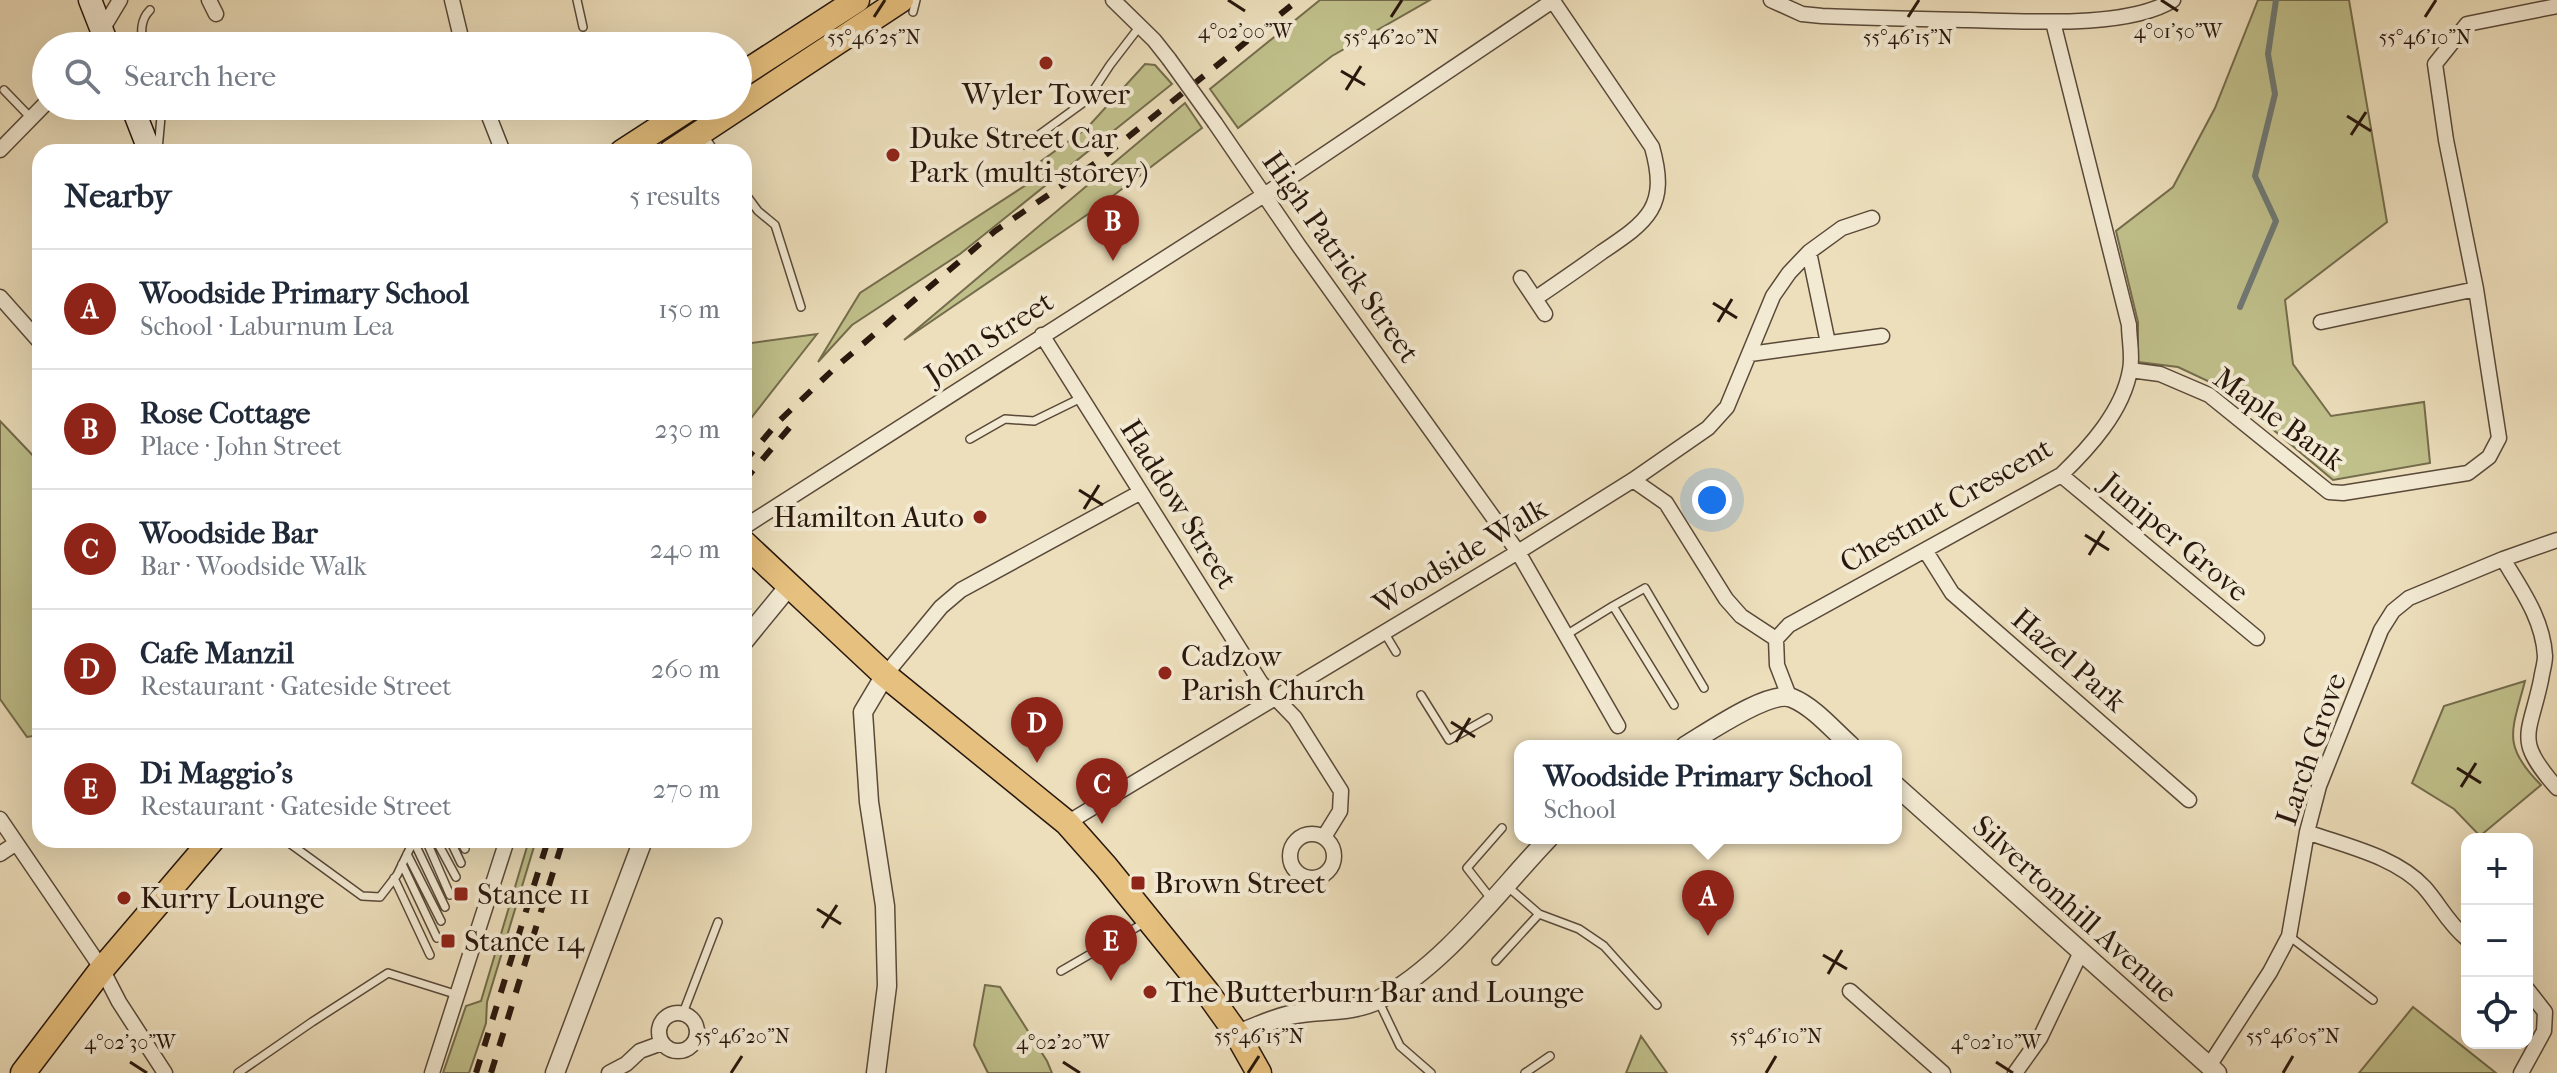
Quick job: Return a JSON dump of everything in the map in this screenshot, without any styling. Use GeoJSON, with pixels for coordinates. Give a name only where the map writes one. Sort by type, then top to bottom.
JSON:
{"type":"FeatureCollection","features":[{"type":"Feature","properties":{"kind":"main road"},"geometry":{"type":"LineString","coordinates":[[90,0],[103,32]]}},
{"type":"Feature","properties":{"kind":"main road"},"geometry":{"type":"LineString","coordinates":[[752,68],[857,0]]}},
{"type":"Feature","properties":{"kind":"main road"},"geometry":{"type":"LineString","coordinates":[[752,112],[907,6]]}},
{"type":"Feature","properties":{"kind":"main road"},"geometry":{"type":"LineString","coordinates":[[137,120],[147,144]]}},
{"type":"Feature","properties":{"kind":"main road"},"geometry":{"type":"LineString","coordinates":[[634,144],[671,120]]}},
{"type":"Feature","properties":{"kind":"main road"},"geometry":{"type":"LineString","coordinates":[[708,142],[740,120]]}},
{"type":"Feature","properties":{"kind":"main road"},"geometry":{"type":"LineString","coordinates":[[752,551],[885,675],[1067,823],[1149,920],[1237,1034],[1259,1073]]}},
{"type":"Feature","properties":{"kind":"main road"},"geometry":{"type":"LineString","coordinates":[[23,1073],[102,969],[205,848]]}},
{"type":"Feature","properties":{"kind":"street"},"geometry":{"type":"LineString","coordinates":[[107,32],[120,0]]}},
{"type":"Feature","properties":{"kind":"street"},"geometry":{"type":"LineString","coordinates":[[452,0],[460,32]]}},
{"type":"Feature","properties":{"kind":"street","name":"High Patrick Street"},"geometry":{"type":"LineString","coordinates":[[1113,0],[1169,59],[1518,552],[1618,726]]}},
{"type":"Feature","properties":{"kind":"street"},"geometry":{"type":"LineString","coordinates":[[1536,298],[1641,225],[1658,187],[1658,167],[1652,147],[1554,0]]}},
{"type":"Feature","properties":{"kind":"street","name":"John Street"},"geometry":{"type":"LineString","coordinates":[[752,522],[1264,195],[1554,0]]}},
{"type":"Feature","properties":{"kind":"street"},"geometry":{"type":"LineString","coordinates":[[1771,0],[1802,14],[1822,16],[2053,22],[2138,14],[2162,7],[2173,0]]}},
{"type":"Feature","properties":{"kind":"street"},"geometry":{"type":"LineString","coordinates":[[2321,322],[2476,289],[2446,140],[2435,64],[2467,24],[2557,6]]}},
{"type":"Feature","properties":{"kind":"street","name":"Chestnut Crescent"},"geometry":{"type":"LineString","coordinates":[[1776,639],[1789,625],[2061,475],[2095,442],[2121,397],[2130,370],[2129,325],[2053,22]]}},
{"type":"Feature","properties":{"kind":"street"},"geometry":{"type":"LineString","coordinates":[[0,150],[31,118]]}},
{"type":"Feature","properties":{"kind":"street"},"geometry":{"type":"LineString","coordinates":[[490,120],[500,144]]}},
{"type":"Feature","properties":{"kind":"street","name":"Woodside Walk"},"geometry":{"type":"LineString","coordinates":[[1067,823],[1518,552],[1633,480],[1708,428],[1727,407],[1773,296],[1789,273],[1809,252],[1842,228],[1872,218]]}},
{"type":"Feature","properties":{"kind":"street"},"geometry":{"type":"LineString","coordinates":[[1809,252],[1828,343]]}},
{"type":"Feature","properties":{"kind":"street"},"geometry":{"type":"LineString","coordinates":[[1521,278],[1545,314]]}},
{"type":"Feature","properties":{"kind":"street","name":"Maple Bank"},"geometry":{"type":"LineString","coordinates":[[2130,370],[2160,374],[2209,395],[2329,492],[2343,493],[2468,473],[2489,457],[2499,438],[2476,289]]}},
{"type":"Feature","properties":{"kind":"street"},"geometry":{"type":"LineString","coordinates":[[0,297],[32,333]]}},
{"type":"Feature","properties":{"kind":"street","name":"Haddow Street"},"geometry":{"type":"LineString","coordinates":[[1042,335],[1261,683],[1295,718],[1341,791],[1340,811],[1324,837]]}},
{"type":"Feature","properties":{"kind":"street"},"geometry":{"type":"LineString","coordinates":[[1750,354],[1882,336]]}},
{"type":"Feature","properties":{"kind":"street","name":"Juniper Grove"},"geometry":{"type":"LineString","coordinates":[[2061,475],[2257,638]]}},
{"type":"Feature","properties":{"kind":"street"},"geometry":{"type":"LineString","coordinates":[[1633,480],[1666,503],[1726,599],[1741,616],[1776,639],[1777,665],[1789,696]]}},
{"type":"Feature","properties":{"kind":"street"},"geometry":{"type":"LineString","coordinates":[[876,1073],[887,986],[885,906],[869,802],[863,712],[885,675],[941,607],[961,590],[1141,492]]}},
{"type":"Feature","properties":{"kind":"street","name":"Larch Grove"},"geometry":{"type":"LineString","coordinates":[[2213,1069],[2289,936],[2307,832],[2319,786],[2381,630],[2393,611],[2409,598],[2557,540]]}},
{"type":"Feature","properties":{"kind":"street","name":"Hazel Park"},"geometry":{"type":"LineString","coordinates":[[1925,550],[1952,593],[2189,800]]}},
{"type":"Feature","properties":{"kind":"street"},"geometry":{"type":"LineString","coordinates":[[2503,559],[2532,608],[2542,634],[2545,658],[2527,733],[2528,748],[2557,788]]}},
{"type":"Feature","properties":{"kind":"street"},"geometry":{"type":"LineString","coordinates":[[752,631],[789,586]]}},
{"type":"Feature","properties":{"kind":"street"},"geometry":{"type":"LineString","coordinates":[[1695,740],[1760,702],[1772,697],[1789,696],[1811,710],[1844,740]]}},
{"type":"Feature","properties":{"kind":"street","name":"Silvertonhill Avenue"},"geometry":{"type":"LineString","coordinates":[[1902,791],[2213,1069]]}},
{"type":"Feature","properties":{"kind":"street"},"geometry":{"type":"LineString","coordinates":[[0,819],[102,969],[119,1002],[165,1073]]}},
{"type":"Feature","properties":{"kind":"street"},"geometry":{"type":"LineString","coordinates":[[2307,832],[2396,865],[2423,887],[2442,914],[2461,933]]}},
{"type":"Feature","properties":{"kind":"street"},"geometry":{"type":"LineString","coordinates":[[0,854],[15,844]]}},
{"type":"Feature","properties":{"kind":"street"},"geometry":{"type":"LineString","coordinates":[[1237,1034],[1289,1015],[1328,1012],[1378,1000],[1415,975],[1453,942],[1543,844]]}},
{"type":"Feature","properties":{"kind":"street"},"geometry":{"type":"LineString","coordinates":[[432,1073],[505,848]]}},
{"type":"Feature","properties":{"kind":"street"},"geometry":{"type":"LineString","coordinates":[[555,1073],[640,848]]}},
{"type":"Feature","properties":{"kind":"street"},"geometry":{"type":"LineString","coordinates":[[2015,1073],[2040,1038],[2081,952]]}},
{"type":"Feature","properties":{"kind":"street"},"geometry":{"type":"LineString","coordinates":[[1850,991],[1943,1073]]}},
{"type":"Feature","properties":{"kind":"street"},"geometry":{"type":"LineString","coordinates":[[2521,1073],[2544,1031],[2545,1012],[2533,997]]}},
{"type":"Feature","properties":{"kind":"street"},"geometry":{"type":"LineString","coordinates":[[683,1013],[690,1016],[697,1029],[694,1043],[682,1051],[667,1048],[662,1043],[658,1036],[661,1021],[667,1015],[683,1013]]}},
{"type":"Feature","properties":{"kind":"street"},"geometry":{"type":"LineString","coordinates":[[609,1073],[626,1064],[640,1051],[662,1043]]}},
{"type":"Feature","properties":{"kind":"lane"},"geometry":{"type":"LineString","coordinates":[[577,0],[583,27]]}},
{"type":"Feature","properties":{"kind":"lane"},"geometry":{"type":"LineString","coordinates":[[907,6],[916,0]]}},
{"type":"Feature","properties":{"kind":"lane"},"geometry":{"type":"LineString","coordinates":[[142,32],[144,16],[150,10]]}},
{"type":"Feature","properties":{"kind":"lane"},"geometry":{"type":"LineString","coordinates":[[1025,145],[1087,100],[1140,26]]}},
{"type":"Feature","properties":{"kind":"lane"},"geometry":{"type":"LineString","coordinates":[[4,90],[31,118]]}},
{"type":"Feature","properties":{"kind":"lane"},"geometry":{"type":"LineString","coordinates":[[159,144],[161,120]]}},
{"type":"Feature","properties":{"kind":"lane"},"geometry":{"type":"LineString","coordinates":[[752,203],[775,225],[801,307]]}},
{"type":"Feature","properties":{"kind":"lane"},"geometry":{"type":"LineString","coordinates":[[970,439],[1005,419],[1034,421],[1081,398]]}},
{"type":"Feature","properties":{"kind":"lane"},"geometry":{"type":"LineString","coordinates":[[1564,636],[1645,588],[1704,688]]}},
{"type":"Feature","properties":{"kind":"lane"},"geometry":{"type":"LineString","coordinates":[[1613,606],[1674,705]]}},
{"type":"Feature","properties":{"kind":"lane"},"geometry":{"type":"LineString","coordinates":[[1384,632],[1396,652]]}},
{"type":"Feature","properties":{"kind":"lane"},"geometry":{"type":"LineString","coordinates":[[1421,695],[1449,740],[1488,718]]}},
{"type":"Feature","properties":{"kind":"lane"},"geometry":{"type":"LineString","coordinates":[[1492,900],[1467,868],[1502,828]]}},
{"type":"Feature","properties":{"kind":"lane"},"geometry":{"type":"LineString","coordinates":[[296,848],[362,896],[380,897],[410,848]]}},
{"type":"Feature","properties":{"kind":"lane"},"geometry":{"type":"LineString","coordinates":[[417,848],[445,907]]}},
{"type":"Feature","properties":{"kind":"lane"},"geometry":{"type":"LineString","coordinates":[[429,848],[450,895]]}},
{"type":"Feature","properties":{"kind":"lane"},"geometry":{"type":"LineString","coordinates":[[440,848],[456,877]]}},
{"type":"Feature","properties":{"kind":"lane"},"geometry":{"type":"LineString","coordinates":[[454,848],[461,863]]}},
{"type":"Feature","properties":{"kind":"lane"},"geometry":{"type":"LineString","coordinates":[[407,854],[441,921]]}},
{"type":"Feature","properties":{"kind":"lane"},"geometry":{"type":"LineString","coordinates":[[402,864],[437,938]]}},
{"type":"Feature","properties":{"kind":"lane"},"geometry":{"type":"LineString","coordinates":[[394,878],[430,955]]}},
{"type":"Feature","properties":{"kind":"lane"},"geometry":{"type":"LineString","coordinates":[[1505,885],[1539,914],[1579,929],[1604,946],[1657,1005]]}},
{"type":"Feature","properties":{"kind":"lane"},"geometry":{"type":"LineString","coordinates":[[1496,961],[1539,914]]}},
{"type":"Feature","properties":{"kind":"lane"},"geometry":{"type":"LineString","coordinates":[[1061,971],[1149,920]]}},
{"type":"Feature","properties":{"kind":"lane"},"geometry":{"type":"LineString","coordinates":[[683,1013],[718,922]]}},
{"type":"Feature","properties":{"kind":"lane"},"geometry":{"type":"LineString","coordinates":[[2289,936],[2373,1000]]}},
{"type":"Feature","properties":{"kind":"lane"},"geometry":{"type":"LineString","coordinates":[[238,1073],[388,973],[459,995]]}},
{"type":"Feature","properties":{"kind":"lane"},"geometry":{"type":"LineString","coordinates":[[1378,1000],[1400,1046],[1431,1073]]}},
{"type":"Feature","properties":{"kind":"lane"},"geometry":{"type":"LineString","coordinates":[[1525,1073],[1550,1056]]}},
{"type":"Feature","properties":{"kind":"green space"},"geometry":{"type":"Polygon","coordinates":[[[1320,0],[1430,0],[1332,56],[1238,128],[1210,89],[1320,0]]]}},
{"type":"Feature","properties":{"kind":"green space"},"geometry":{"type":"Polygon","coordinates":[[[2258,0],[2349,0],[2387,222],[2285,300],[2293,364],[2331,416],[2424,402],[2430,463],[2333,480],[2225,389],[2178,367],[2138,362],[2138,322],[2116,231],[2173,187],[2215,108],[2258,0]]]}},
{"type":"Feature","properties":{"kind":"green space"},"geometry":{"type":"Polygon","coordinates":[[[1145,64],[1155,65],[1172,84],[960,254],[852,325],[818,362],[860,293],[1043,174],[1037,164],[1087,128],[1145,64]]]}},
{"type":"Feature","properties":{"kind":"green space"},"geometry":{"type":"Polygon","coordinates":[[[1185,103],[1202,128],[1097,208],[904,340],[1185,103]]]}},
{"type":"Feature","properties":{"kind":"green space"},"geometry":{"type":"Polygon","coordinates":[[[817,334],[752,417],[752,343],[817,334]]]}},
{"type":"Feature","properties":{"kind":"green space"},"geometry":{"type":"Polygon","coordinates":[[[0,421],[32,455],[32,736],[27,737],[0,699],[0,421]]]}},
{"type":"Feature","properties":{"kind":"green space"},"geometry":{"type":"Polygon","coordinates":[[[2525,681],[2513,737],[2520,759],[2541,785],[2484,833],[2477,833],[2454,809],[2412,783],[2444,706],[2525,681]]]}},
{"type":"Feature","properties":{"kind":"green space"},"geometry":{"type":"Polygon","coordinates":[[[527,848],[534,848],[487,1002],[486,1023],[469,1073],[443,1073],[466,1006],[481,1001],[527,848]]]}},
{"type":"Feature","properties":{"kind":"green space"},"geometry":{"type":"Polygon","coordinates":[[[985,985],[1000,987],[1052,1073],[988,1073],[974,1045],[985,985]]]}},
{"type":"Feature","properties":{"kind":"green space"},"geometry":{"type":"Polygon","coordinates":[[[2413,1007],[2461,1045],[2461,1049],[2466,1049],[2496,1073],[2359,1073],[2413,1007]]]}},
{"type":"Feature","properties":{"kind":"green space"},"geometry":{"type":"Polygon","coordinates":[[[1641,1036],[1667,1073],[1626,1073],[1641,1036]]]}},
{"type":"Feature","properties":{"kind":"waterway"},"geometry":{"type":"LineString","coordinates":[[2240,307],[2276,221],[2255,176],[2275,94],[2268,54],[2276,0]]}},
{"type":"Feature","properties":{"kind":"railway"},"geometry":{"type":"LineString","coordinates":[[752,453],[779,421],[836,367],[995,231],[1097,162],[1298,0]]}},
{"type":"Feature","properties":{"kind":"railway"},"geometry":{"type":"LineString","coordinates":[[752,472],[790,427]]}},
{"type":"Feature","properties":{"kind":"railway"},"geometry":{"type":"LineString","coordinates":[[476,1073],[546,848]]}},
{"type":"Feature","properties":{"kind":"railway"},"geometry":{"type":"LineString","coordinates":[[491,1073],[561,848]]}},
{"type":"Feature","properties":{"kind":"place","name":"Wyler Tower"},"geometry":{"type":"Point","coordinates":[1046,63]}},
{"type":"Feature","properties":{"kind":"place","name":"Duke Street Car Park (multi-storey)"},"geometry":{"type":"Point","coordinates":[893,155]}},
{"type":"Feature","properties":{"kind":"place","name":"Rose Cottage"},"geometry":{"type":"Point","coordinates":[1113,261]}},
{"type":"Feature","properties":{"kind":"place","name":"Hamilton Auto"},"geometry":{"type":"Point","coordinates":[980,517]}},
{"type":"Feature","properties":{"kind":"place","name":"Cadzow Parish Church"},"geometry":{"type":"Point","coordinates":[1165,673]}},
{"type":"Feature","properties":{"kind":"place","name":"Cafe Manzil"},"geometry":{"type":"Point","coordinates":[1037,763]}},
{"type":"Feature","properties":{"kind":"place","name":"Woodside Bar"},"geometry":{"type":"Point","coordinates":[1102,824]}},
{"type":"Feature","properties":{"kind":"place","name":"Brown Street"},"geometry":{"type":"Point","coordinates":[1138,883]}},
{"type":"Feature","properties":{"kind":"place","name":"Stance 11"},"geometry":{"type":"Point","coordinates":[461,894]}},
{"type":"Feature","properties":{"kind":"place","name":"Kurry Lounge"},"geometry":{"type":"Point","coordinates":[124,898]}},
{"type":"Feature","properties":{"kind":"place","name":"Woodside Primary School"},"geometry":{"type":"Point","coordinates":[1708,936]}},
{"type":"Feature","properties":{"kind":"place","name":"Stance 14"},"geometry":{"type":"Point","coordinates":[448,941]}},
{"type":"Feature","properties":{"kind":"place","name":"Di Maggio's"},"geometry":{"type":"Point","coordinates":[1111,981]}},
{"type":"Feature","properties":{"kind":"place","name":"The Butterburn Bar and Lounge"},"geometry":{"type":"Point","coordinates":[1150,992]}}]}
